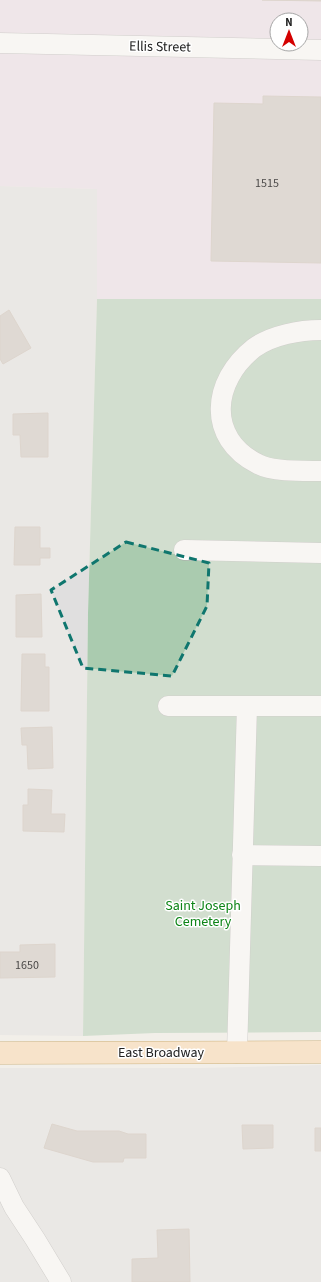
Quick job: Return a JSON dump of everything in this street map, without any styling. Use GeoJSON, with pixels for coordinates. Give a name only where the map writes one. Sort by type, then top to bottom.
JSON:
{"type":"FeatureCollection","features":[{"type":"Feature","properties":{"kind":"main road","name":"East Broadway"},"geometry":{"type":"LineString","coordinates":[[0,1053],[321,1052]]}},
{"type":"Feature","properties":{"kind":"street","name":"Ellis Street"},"geometry":{"type":"LineString","coordinates":[[0,43],[321,50]]}},
{"type":"Feature","properties":{"kind":"street"},"geometry":{"type":"LineString","coordinates":[[321,330],[309,330],[279,336],[255,347],[236,366],[224,386],[220,410],[224,432],[239,452],[259,465],[279,470],[321,472]]}},
{"type":"Feature","properties":{"kind":"street"},"geometry":{"type":"LineString","coordinates":[[184,550],[321,553]]}},
{"type":"Feature","properties":{"kind":"street"},"geometry":{"type":"LineString","coordinates":[[168,706],[321,706]]}},
{"type":"Feature","properties":{"kind":"street"},"geometry":{"type":"LineString","coordinates":[[237,1053],[247,706]]}},
{"type":"Feature","properties":{"kind":"street"},"geometry":{"type":"LineString","coordinates":[[242,855],[321,856]]}},
{"type":"Feature","properties":{"kind":"street"},"geometry":{"type":"LineString","coordinates":[[0,1178],[14,1207],[61,1282]]}},
{"type":"Feature","properties":{"kind":"highlighted area"},"geometry":{"type":"Polygon","coordinates":[[[126,542],[209,563],[207,606],[172,676],[83,668],[51,590],[126,542]]]}},
{"type":"Feature","properties":{"kind":"shaded area"},"geometry":{"type":"Polygon","coordinates":[[[0,0],[321,0],[321,299],[97,299],[97,189],[0,186],[0,0]]]}},
{"type":"Feature","properties":{"kind":"shaded area"},"geometry":{"type":"Polygon","coordinates":[[[0,186],[97,189],[97,299],[88,613],[83,1036],[0,1035],[0,186]]]}},
{"type":"Feature","properties":{"kind":"shaded area"},"geometry":{"type":"Polygon","coordinates":[[[321,1065],[321,1282],[0,1282],[0,1068],[201,1068],[321,1065]]]}},
{"type":"Feature","properties":{"kind":"green space","name":"Saint Joseph Cemetery"},"geometry":{"type":"Polygon","coordinates":[[[97,299],[321,299],[321,1032],[155,1033],[83,1036],[88,613],[97,299]]]}},
{"type":"Feature","properties":{"kind":"building"},"geometry":{"type":"Polygon","coordinates":[[[262,0],[321,0],[321,1],[262,0]]]}},
{"type":"Feature","properties":{"kind":"building"},"geometry":{"type":"Polygon","coordinates":[[[263,96],[321,97],[321,263],[211,261],[214,103],[263,104],[263,96]]]}},
{"type":"Feature","properties":{"kind":"building"},"geometry":{"type":"Polygon","coordinates":[[[9,310],[31,348],[3,364],[0,359],[0,316],[9,310]]]}},
{"type":"Feature","properties":{"kind":"building"},"geometry":{"type":"Polygon","coordinates":[[[48,413],[48,457],[21,457],[20,435],[13,435],[13,414],[48,413]]]}},
{"type":"Feature","properties":{"kind":"building"},"geometry":{"type":"Polygon","coordinates":[[[15,527],[40,527],[40,548],[50,548],[50,558],[40,558],[40,565],[14,565],[15,527]]]}},
{"type":"Feature","properties":{"kind":"building"},"geometry":{"type":"Polygon","coordinates":[[[41,594],[42,637],[16,637],[16,595],[41,594]]]}},
{"type":"Feature","properties":{"kind":"building"},"geometry":{"type":"Polygon","coordinates":[[[22,654],[45,654],[45,667],[49,667],[49,711],[21,711],[22,654]]]}},
{"type":"Feature","properties":{"kind":"building"},"geometry":{"type":"Polygon","coordinates":[[[52,727],[53,768],[28,769],[27,745],[22,745],[21,728],[52,727]]]}},
{"type":"Feature","properties":{"kind":"building"},"geometry":{"type":"Polygon","coordinates":[[[28,789],[52,790],[51,814],[65,814],[64,832],[23,831],[23,805],[28,805],[28,789]]]}},
{"type":"Feature","properties":{"kind":"building"},"geometry":{"type":"Polygon","coordinates":[[[55,944],[55,977],[0,978],[0,952],[20,952],[20,945],[55,944]]]}},
{"type":"Feature","properties":{"kind":"building"},"geometry":{"type":"Polygon","coordinates":[[[52,1124],[77,1131],[119,1131],[128,1134],[146,1134],[146,1158],[124,1158],[123,1162],[93,1162],[44,1148],[52,1124]]]}},
{"type":"Feature","properties":{"kind":"building"},"geometry":{"type":"Polygon","coordinates":[[[242,1125],[273,1125],[273,1148],[243,1149],[242,1125]]]}},
{"type":"Feature","properties":{"kind":"building"},"geometry":{"type":"Polygon","coordinates":[[[315,1128],[321,1128],[321,1151],[315,1151],[315,1128]]]}},
{"type":"Feature","properties":{"kind":"building"},"geometry":{"type":"Polygon","coordinates":[[[189,1229],[190,1282],[132,1282],[132,1259],[158,1258],[157,1230],[189,1229]]]}}]}
